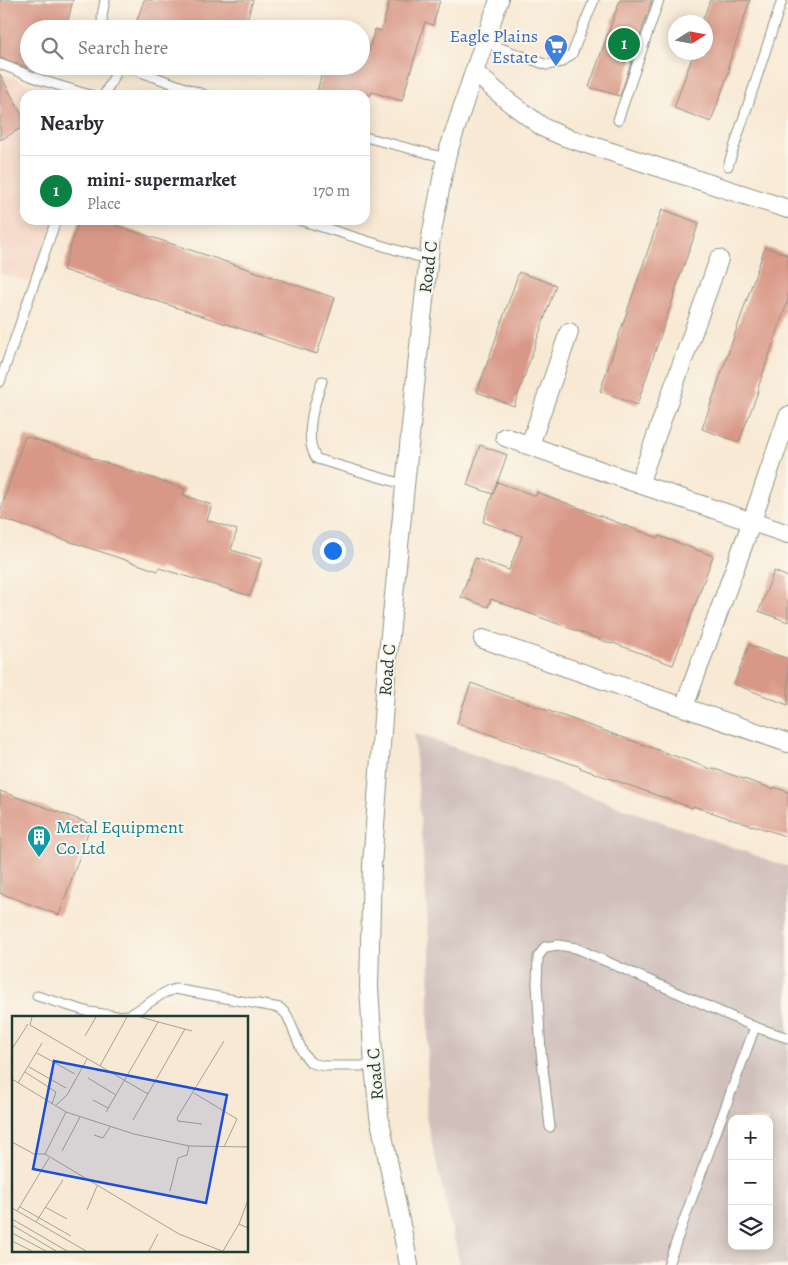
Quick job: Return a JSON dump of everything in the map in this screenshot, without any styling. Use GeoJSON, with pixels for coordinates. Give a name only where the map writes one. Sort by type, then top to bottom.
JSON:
{"type":"FeatureCollection","features":[{"type":"Feature","properties":{"kind":"street","name":"Road C"},"geometry":{"type":"LineString","coordinates":[[408,1265],[379,1116],[374,1066],[369,987],[372,865],[386,674],[431,237],[446,158],[499,0]]}},
{"type":"Feature","properties":{"kind":"street"},"geometry":{"type":"LineString","coordinates":[[474,72],[509,102],[544,128],[565,137],[788,208]]}},
{"type":"Feature","properties":{"kind":"street"},"geometry":{"type":"LineString","coordinates":[[640,484],[719,259]]}},
{"type":"Feature","properties":{"kind":"street"},"geometry":{"type":"LineString","coordinates":[[530,445],[569,332]]}},
{"type":"Feature","properties":{"kind":"street"},"geometry":{"type":"LineString","coordinates":[[684,707],[788,416]]}},
{"type":"Feature","properties":{"kind":"street"},"geometry":{"type":"LineString","coordinates":[[505,437],[788,534]]}},
{"type":"Feature","properties":{"kind":"street"},"geometry":{"type":"LineString","coordinates":[[483,639],[788,743]]}},
{"type":"Feature","properties":{"kind":"lane"},"geometry":{"type":"LineString","coordinates":[[102,20],[104,0]]}},
{"type":"Feature","properties":{"kind":"lane"},"geometry":{"type":"LineString","coordinates":[[484,42],[547,65],[562,62],[572,54],[594,0]]}},
{"type":"Feature","properties":{"kind":"lane"},"geometry":{"type":"LineString","coordinates":[[618,120],[659,0]]}},
{"type":"Feature","properties":{"kind":"lane"},"geometry":{"type":"LineString","coordinates":[[728,166],[782,0]]}},
{"type":"Feature","properties":{"kind":"lane"},"geometry":{"type":"LineString","coordinates":[[0,64],[20,72]]}},
{"type":"Feature","properties":{"kind":"lane"},"geometry":{"type":"LineString","coordinates":[[28,75],[74,90]]}},
{"type":"Feature","properties":{"kind":"lane"},"geometry":{"type":"LineString","coordinates":[[107,90],[115,75]]}},
{"type":"Feature","properties":{"kind":"lane"},"geometry":{"type":"LineString","coordinates":[[149,75],[191,90]]}},
{"type":"Feature","properties":{"kind":"lane"},"geometry":{"type":"LineString","coordinates":[[370,138],[446,158]]}},
{"type":"Feature","properties":{"kind":"lane"},"geometry":{"type":"LineString","coordinates":[[0,382],[54,225]]}},
{"type":"Feature","properties":{"kind":"lane"},"geometry":{"type":"LineString","coordinates":[[315,225],[429,260]]}},
{"type":"Feature","properties":{"kind":"lane"},"geometry":{"type":"LineString","coordinates":[[322,381],[310,418],[313,454],[317,459],[406,485]]}},
{"type":"Feature","properties":{"kind":"lane"},"geometry":{"type":"LineString","coordinates":[[550,1127],[541,1052],[537,984],[538,957],[545,947],[558,945],[576,948],[755,1027],[788,1038]]}},
{"type":"Feature","properties":{"kind":"lane"},"geometry":{"type":"LineString","coordinates":[[37,996],[89,1012],[117,1016],[130,1015],[164,993],[175,989],[280,1008],[288,1015],[303,1053],[311,1063],[324,1066],[374,1066]]}},
{"type":"Feature","properties":{"kind":"lane"},"geometry":{"type":"LineString","coordinates":[[668,1265],[755,1027]]}},
{"type":"Feature","properties":{"kind":"shaded area"},"geometry":{"type":"Polygon","coordinates":[[[0,73],[46,90],[20,90],[20,225],[52,225],[31,283],[0,274],[0,73]]]}},
{"type":"Feature","properties":{"kind":"shaded area"},"geometry":{"type":"Polygon","coordinates":[[[414,733],[788,867],[788,1265],[460,1265],[426,1117],[430,954],[414,733]]]}},
{"type":"Feature","properties":{"kind":"building"},"geometry":{"type":"Polygon","coordinates":[[[0,0],[73,0],[68,20],[20,20],[20,65],[0,58],[0,0]]]}},
{"type":"Feature","properties":{"kind":"building"},"geometry":{"type":"Polygon","coordinates":[[[144,0],[253,0],[247,20],[137,20],[144,0]]]}},
{"type":"Feature","properties":{"kind":"building"},"geometry":{"type":"Polygon","coordinates":[[[390,0],[440,0],[433,25],[425,22],[402,101],[372,92],[370,95],[370,90],[317,90],[322,75],[370,75],[370,46],[375,29],[381,31],[390,0]]]}},
{"type":"Feature","properties":{"kind":"building"},"geometry":{"type":"Polygon","coordinates":[[[620,0],[652,0],[620,96],[589,87],[620,0]]]}},
{"type":"Feature","properties":{"kind":"building"},"geometry":{"type":"Polygon","coordinates":[[[710,0],[750,0],[728,67],[730,68],[711,122],[674,108],[691,60],[713,60],[713,15],[705,15],[710,0]]]}},
{"type":"Feature","properties":{"kind":"building"},"geometry":{"type":"Polygon","coordinates":[[[0,74],[20,112],[20,129],[0,140],[0,74]]]}},
{"type":"Feature","properties":{"kind":"building"},"geometry":{"type":"Polygon","coordinates":[[[662,209],[699,223],[637,405],[600,391],[662,209]]]}},
{"type":"Feature","properties":{"kind":"building"},"geometry":{"type":"Polygon","coordinates":[[[77,225],[115,225],[335,298],[317,354],[63,270],[77,225]]]}},
{"type":"Feature","properties":{"kind":"building"},"geometry":{"type":"Polygon","coordinates":[[[765,247],[788,255],[788,300],[759,389],[739,442],[702,429],[765,247]]]}},
{"type":"Feature","properties":{"kind":"building"},"geometry":{"type":"Polygon","coordinates":[[[519,272],[556,285],[514,406],[477,392],[519,272]]]}},
{"type":"Feature","properties":{"kind":"building"},"geometry":{"type":"Polygon","coordinates":[[[25,436],[185,489],[183,495],[212,505],[207,520],[237,530],[231,550],[262,559],[250,596],[159,568],[158,571],[0,518],[0,512],[25,436]]]}},
{"type":"Feature","properties":{"kind":"building"},"geometry":{"type":"Polygon","coordinates":[[[480,445],[507,455],[493,494],[467,485],[480,445]]]}},
{"type":"Feature","properties":{"kind":"building"},"geometry":{"type":"Polygon","coordinates":[[[497,482],[536,496],[537,492],[658,538],[659,536],[713,556],[673,665],[491,599],[488,607],[461,597],[475,558],[509,570],[522,536],[483,522],[497,482]]]}},
{"type":"Feature","properties":{"kind":"building"},"geometry":{"type":"Polygon","coordinates":[[[774,571],[788,577],[788,622],[759,611],[774,571]]]}},
{"type":"Feature","properties":{"kind":"building"},"geometry":{"type":"Polygon","coordinates":[[[749,645],[788,659],[788,705],[734,684],[749,645]]]}},
{"type":"Feature","properties":{"kind":"building"},"geometry":{"type":"Polygon","coordinates":[[[471,683],[711,769],[788,792],[788,837],[693,806],[693,808],[457,723],[471,683]]]}},
{"type":"Feature","properties":{"kind":"building","name":"Metal Equipment Co.Ltd"},"geometry":{"type":"Polygon","coordinates":[[[0,791],[91,824],[59,915],[0,893],[0,791]]]}},
{"type":"Feature","properties":{"kind":"place","name":"mini- supermarket"},"geometry":{"type":"Point","coordinates":[624,44]}},
{"type":"Feature","properties":{"kind":"place","name":"Eagle Plains Estate"},"geometry":{"type":"Point","coordinates":[556,67]}},
{"type":"Feature","properties":{"kind":"place","name":"Metal Equipment Co.Ltd"},"geometry":{"type":"Point","coordinates":[39,858]}}]}
